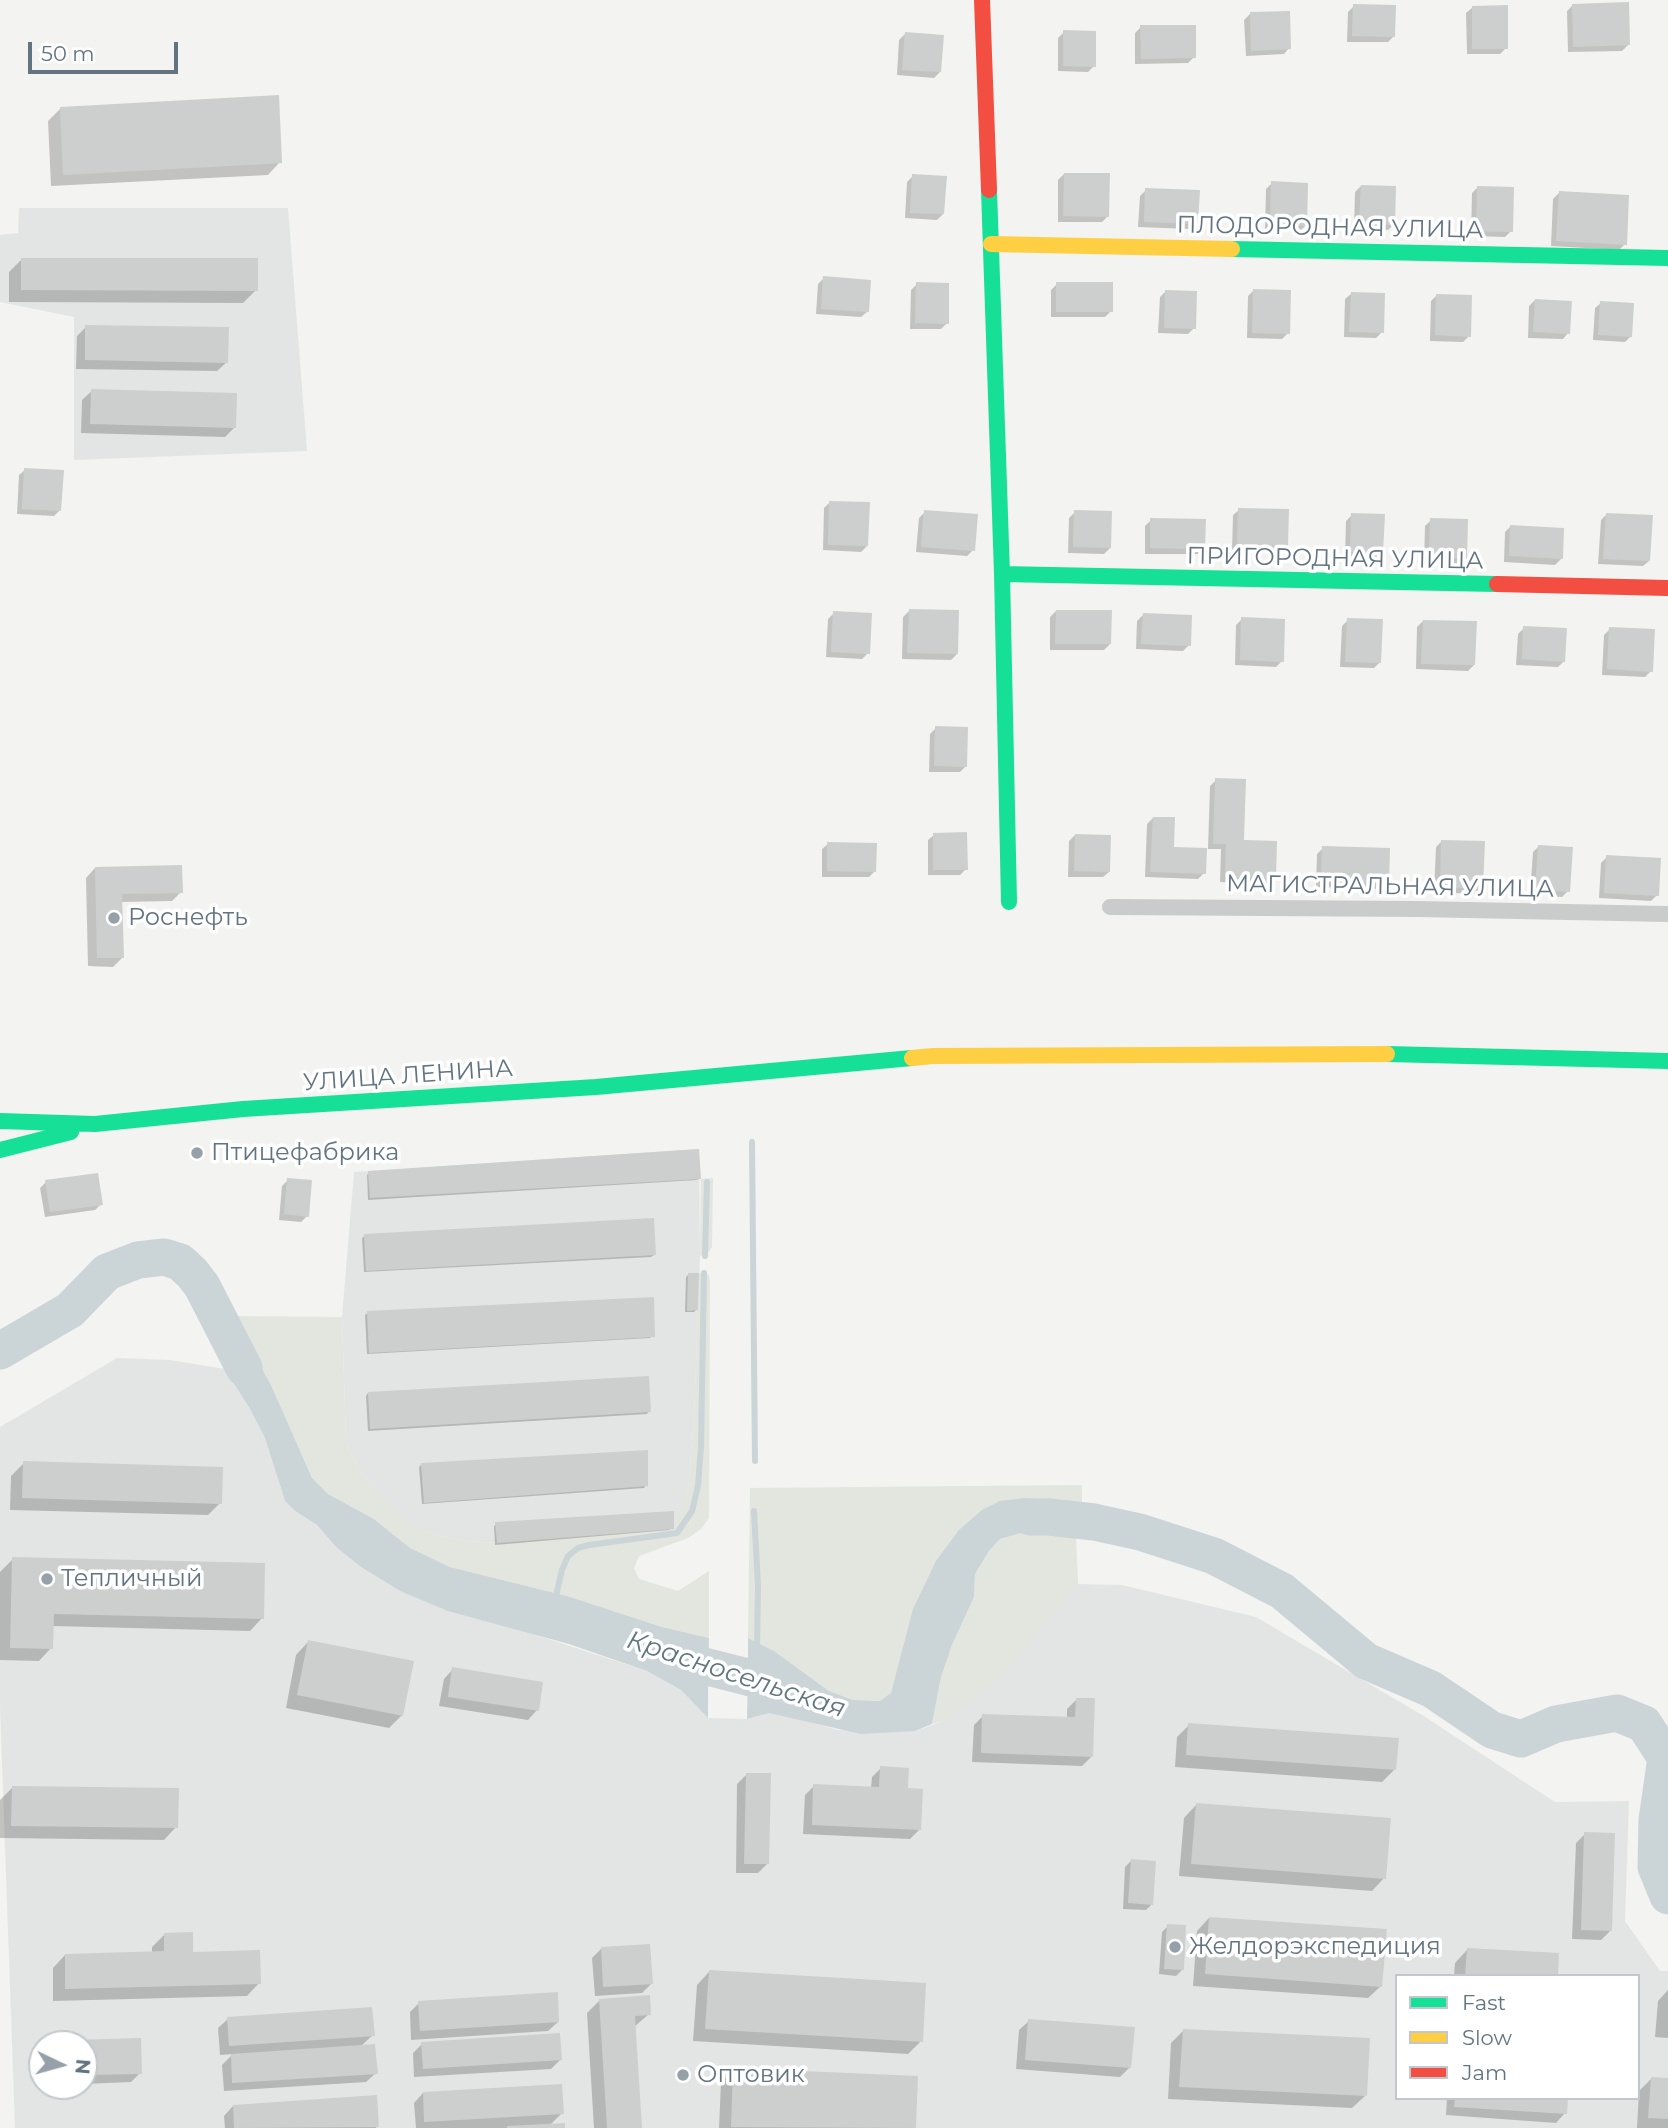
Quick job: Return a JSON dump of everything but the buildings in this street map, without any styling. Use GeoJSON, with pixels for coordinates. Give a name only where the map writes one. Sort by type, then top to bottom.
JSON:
{"type":"FeatureCollection","features":[{"type":"Feature","properties":{"kind":"street"},"geometry":{"type":"LineString","coordinates":[[982,0],[1002,574],[1009,902]]}},
{"type":"Feature","properties":{"kind":"street","name":"ПЛОДОРОДНАЯ УЛИЦА"},"geometry":{"type":"LineString","coordinates":[[990,244],[1668,258]]}},
{"type":"Feature","properties":{"kind":"street","name":"ПРИГОРОДНАЯ УЛИЦА"},"geometry":{"type":"LineString","coordinates":[[1002,574],[1668,589]]}},
{"type":"Feature","properties":{"kind":"street","name":"МАГИСТРАЛЬНАЯ УЛИЦА"},"geometry":{"type":"LineString","coordinates":[[1111,907],[1668,914]]}},
{"type":"Feature","properties":{"kind":"street","name":"УЛИЦА ЛЕНИНА"},"geometry":{"type":"LineString","coordinates":[[0,1121],[95,1124],[243,1109],[596,1087],[724,1073],[933,1056],[1384,1054],[1668,1061]]}},
{"type":"Feature","properties":{"kind":"street","name":"УЛИЦА ЛЕНИНА"},"geometry":{"type":"LineString","coordinates":[[0,1150],[95,1124]]}},
{"type":"Feature","properties":{"kind":"shaded area"},"geometry":{"type":"Polygon","coordinates":[[[19,208],[288,208],[307,451],[74,460],[74,317],[0,302],[0,235],[18,233],[19,208]]]}},
{"type":"Feature","properties":{"kind":"shaded area"},"geometry":{"type":"Polygon","coordinates":[[[699,1149],[700,1256],[694,1418],[688,1491],[674,1529],[497,1543],[464,1541],[435,1535],[411,1525],[363,1476],[346,1443],[342,1317],[354,1172],[699,1149]]]}},
{"type":"Feature","properties":{"kind":"shaded area"},"geometry":{"type":"Polygon","coordinates":[[[713,1178],[712,1247],[708,1253],[700,1256],[701,1179],[713,1178]]]}},
{"type":"Feature","properties":{"kind":"shaded area"},"geometry":{"type":"Polygon","coordinates":[[[699,1273],[709,1275],[710,1281],[709,1518],[701,1529],[688,1538],[639,1556],[634,1568],[639,1579],[678,1591],[709,1571],[709,1638],[662,1627],[567,1596],[450,1567],[410,1548],[374,1519],[328,1494],[312,1478],[271,1385],[233,1316],[342,1317],[346,1443],[363,1476],[412,1525],[435,1535],[464,1541],[497,1543],[673,1529],[688,1491],[694,1418],[699,1273]]]}},
{"type":"Feature","properties":{"kind":"shaded area"},"geometry":{"type":"Polygon","coordinates":[[[233,1316],[271,1385],[312,1478],[328,1494],[374,1519],[410,1548],[450,1567],[567,1596],[662,1627],[709,1638],[708,1718],[681,1690],[647,1671],[569,1644],[448,1611],[400,1591],[361,1567],[336,1547],[317,1525],[285,1501],[265,1438],[207,1332],[233,1316]]]}},
{"type":"Feature","properties":{"kind":"shaded area"},"geometry":{"type":"Polygon","coordinates":[[[117,1358],[170,1360],[225,1369],[265,1438],[285,1501],[317,1525],[336,1547],[361,1567],[400,1591],[647,1671],[681,1690],[708,1718],[747,1719],[769,1713],[838,1730],[916,1731],[943,1721],[1055,1611],[1078,1584],[1122,1585],[1256,1617],[1422,1715],[1555,1802],[1629,1801],[1625,1921],[1660,1971],[1668,1971],[1668,2128],[15,2128],[0,1706],[0,1427],[117,1358]]]}},
{"type":"Feature","properties":{"kind":"shaded area"},"geometry":{"type":"Polygon","coordinates":[[[1082,1485],[1082,1505],[1025,1498],[902,1655],[891,1693],[881,1701],[853,1700],[829,1691],[774,1651],[748,1638],[750,1488],[1082,1485]]]}},
{"type":"Feature","properties":{"kind":"shaded area"},"geometry":{"type":"Polygon","coordinates":[[[1025,1498],[1082,1505],[1076,1536],[1021,1533],[1000,1539],[989,1551],[975,1574],[974,1597],[941,1677],[932,1724],[915,1731],[861,1734],[769,1713],[747,1719],[748,1638],[774,1651],[829,1691],[853,1700],[880,1701],[891,1693],[913,1609],[936,1561],[959,1530],[982,1510],[1000,1501],[1025,1498]]]}},
{"type":"Feature","properties":{"kind":"shaded area"},"geometry":{"type":"Polygon","coordinates":[[[1021,1533],[1076,1536],[1078,1584],[1000,1677],[943,1721],[932,1724],[941,1677],[974,1597],[975,1574],[1000,1539],[1021,1533]]]}},
{"type":"Feature","properties":{"kind":"pier"},"geometry":{"type":"Polygon","coordinates":[[[748,1634],[747,1719],[744,1719],[745,1638],[748,1634]]]}},
{"type":"Feature","properties":{"kind":"pier"},"geometry":{"type":"Polygon","coordinates":[[[709,1635],[712,1638],[712,1718],[708,1718],[709,1635]]]}},
{"type":"Feature","properties":{"kind":"waterway"},"geometry":{"type":"LineString","coordinates":[[752,1142],[755,1461]]}},
{"type":"Feature","properties":{"kind":"waterway"},"geometry":{"type":"LineString","coordinates":[[705,1256],[707,1182]]}},
{"type":"Feature","properties":{"kind":"waterway","name":"Красносельская"},"geometry":{"type":"LineString","coordinates":[[0,1351],[70,1310],[107,1272],[138,1260],[164,1257],[180,1262],[202,1286],[244,1368]]}},
{"type":"Feature","properties":{"kind":"waterway"},"geometry":{"type":"LineString","coordinates":[[555,1600],[568,1556],[578,1548],[677,1533],[692,1511],[698,1486],[701,1446],[704,1273]]}},
{"type":"Feature","properties":{"kind":"waterway"},"geometry":{"type":"LineString","coordinates":[[754,1511],[758,1586],[757,1649]]}},
{"type":"Feature","properties":{"kind":"waterway","name":"Красносельская"},"geometry":{"type":"LineString","coordinates":[[1030,1517],[1094,1522],[1140,1532],[1214,1556],[1282,1591],[1366,1661],[1431,1689],[1492,1730],[1521,1739],[1556,1724],[1617,1713],[1644,1724],[1666,1758],[1657,1820],[1656,1867],[1668,1896]]}},
{"type":"Feature","properties":{"kind":"waterway","name":"Красносельская"},"geometry":{"type":"LineString","coordinates":[[663,1651],[688,1662],[779,1685],[794,1692]]}},
{"type":"Feature","properties":{"kind":"traffic: fast"},"geometry":{"type":"LineString","coordinates":[[989,190],[1002,574],[1009,902]]}},
{"type":"Feature","properties":{"kind":"traffic: fast"},"geometry":{"type":"LineString","coordinates":[[1232,249],[1668,258]]}},
{"type":"Feature","properties":{"kind":"traffic: fast"},"geometry":{"type":"LineString","coordinates":[[1002,574],[1497,584]]}},
{"type":"Feature","properties":{"kind":"traffic: fast"},"geometry":{"type":"LineString","coordinates":[[1387,1054],[1668,1061]]}},
{"type":"Feature","properties":{"kind":"traffic: fast"},"geometry":{"type":"LineString","coordinates":[[0,1121],[95,1124],[243,1109],[596,1087],[912,1058]]}},
{"type":"Feature","properties":{"kind":"traffic: fast"},"geometry":{"type":"LineString","coordinates":[[0,1150],[71,1132]]}},
{"type":"Feature","properties":{"kind":"traffic: slow"},"geometry":{"type":"LineString","coordinates":[[991,244],[1232,249]]}},
{"type":"Feature","properties":{"kind":"traffic: slow"},"geometry":{"type":"LineString","coordinates":[[912,1058],[1387,1054]]}},
{"type":"Feature","properties":{"kind":"traffic: jam"},"geometry":{"type":"LineString","coordinates":[[982,0],[989,190]]}},
{"type":"Feature","properties":{"kind":"traffic: jam"},"geometry":{"type":"LineString","coordinates":[[1497,584],[1668,588]]}},
{"type":"Feature","properties":{"kind":"place","name":"Роснефть"},"geometry":{"type":"Point","coordinates":[114,918]}},
{"type":"Feature","properties":{"kind":"place","name":"Птицефабрика"},"geometry":{"type":"Point","coordinates":[197,1153]}},
{"type":"Feature","properties":{"kind":"place","name":"Тепличный"},"geometry":{"type":"Point","coordinates":[47,1579]}},
{"type":"Feature","properties":{"kind":"place","name":"Желдорэкспедиция"},"geometry":{"type":"Point","coordinates":[1175,1947]}},
{"type":"Feature","properties":{"kind":"place","name":"Оптовик"},"geometry":{"type":"Point","coordinates":[683,2075]}}]}
